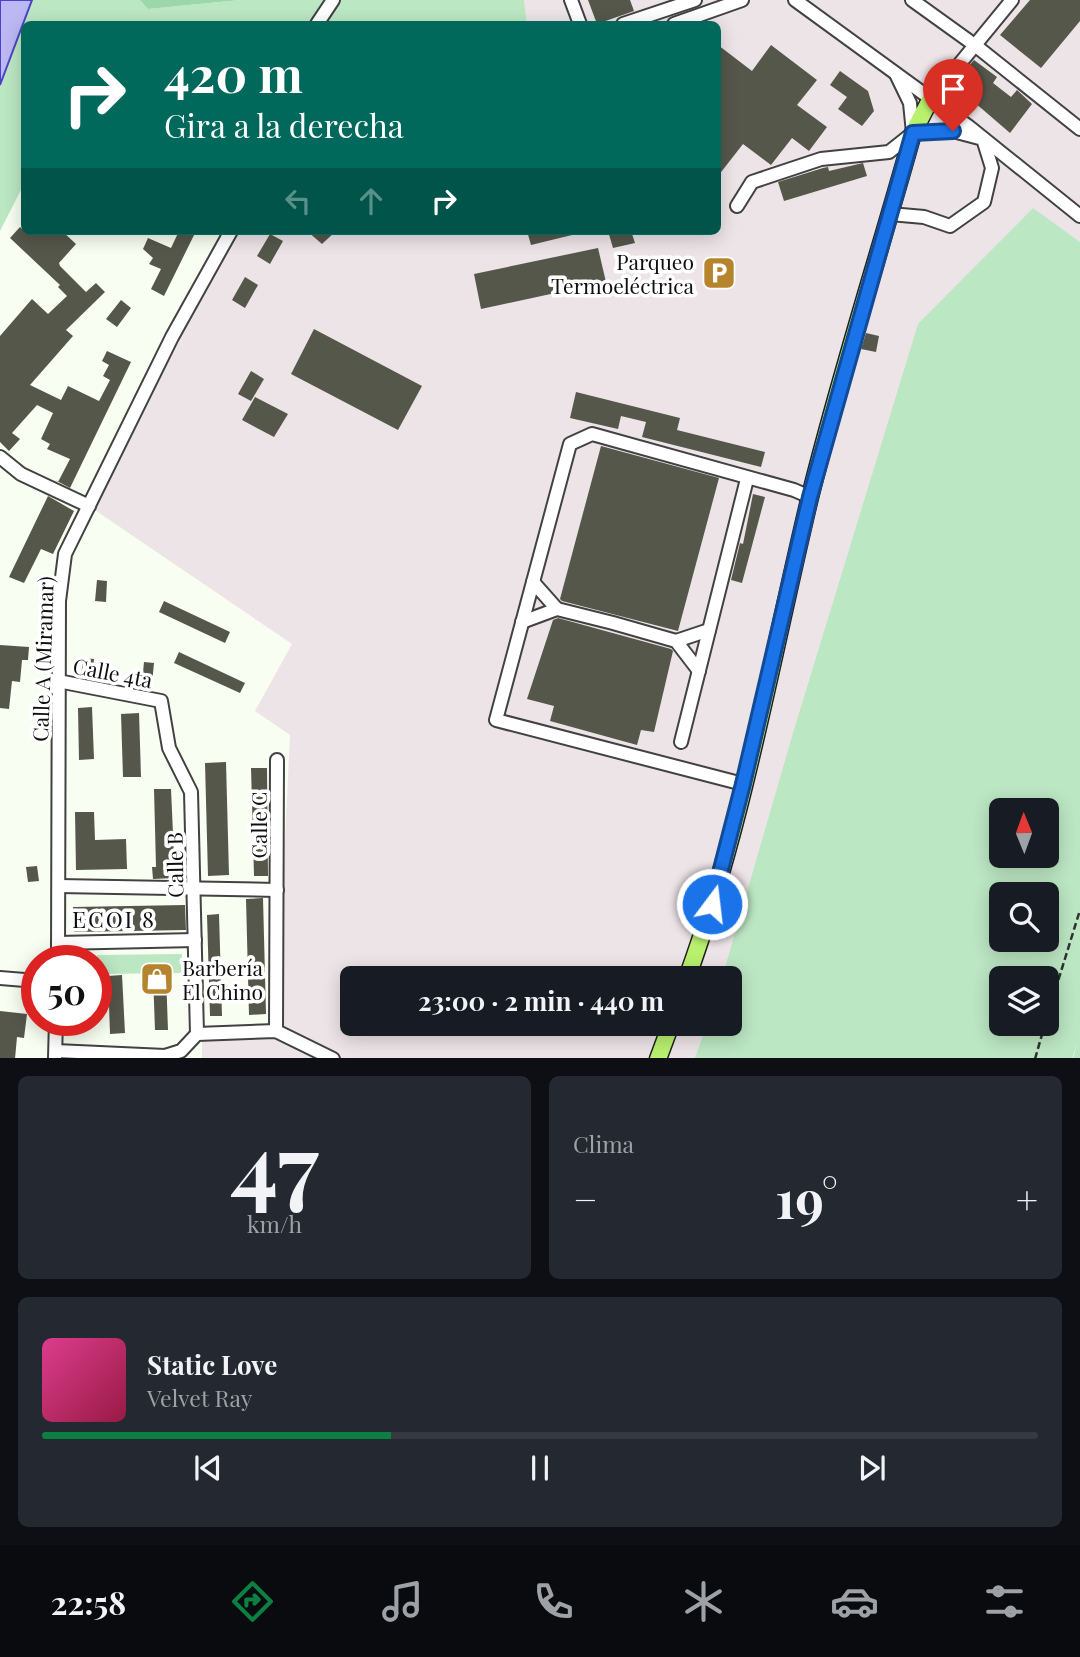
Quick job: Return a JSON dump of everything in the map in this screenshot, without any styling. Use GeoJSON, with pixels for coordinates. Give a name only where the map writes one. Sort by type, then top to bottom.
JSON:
{"type":"FeatureCollection","features":[{"type":"Feature","properties":{"kind":"main road"},"geometry":{"type":"LineString","coordinates":[[692,966],[705,930],[743,784],[810,497],[913,133],[930,100]]}},
{"type":"Feature","properties":{"kind":"main road"},"geometry":{"type":"LineString","coordinates":[[658,1058],[667,1036]]}},
{"type":"Feature","properties":{"kind":"street"},"geometry":{"type":"LineString","coordinates":[[319,21],[333,0]]}},
{"type":"Feature","properties":{"kind":"street"},"geometry":{"type":"LineString","coordinates":[[571,0],[579,21]]}},
{"type":"Feature","properties":{"kind":"street"},"geometry":{"type":"LineString","coordinates":[[632,21],[695,0]]}},
{"type":"Feature","properties":{"kind":"street"},"geometry":{"type":"LineString","coordinates":[[681,21],[722,3],[742,0]]}},
{"type":"Feature","properties":{"kind":"street"},"geometry":{"type":"LineString","coordinates":[[795,0],[895,72],[1080,216]]}},
{"type":"Feature","properties":{"kind":"street"},"geometry":{"type":"LineString","coordinates":[[912,0],[976,46],[1080,128]]}},
{"type":"Feature","properties":{"kind":"street"},"geometry":{"type":"LineString","coordinates":[[930,100],[1012,0]]}},
{"type":"Feature","properties":{"kind":"street"},"geometry":{"type":"LineString","coordinates":[[895,72],[910,103],[913,133]]}},
{"type":"Feature","properties":{"kind":"street"},"geometry":{"type":"LineString","coordinates":[[737,206],[752,182],[821,159],[889,152],[913,133],[953,131],[983,139]]}},
{"type":"Feature","properties":{"kind":"street"},"geometry":{"type":"LineString","coordinates":[[890,214],[924,217],[950,226],[984,202],[992,168],[983,139]]}},
{"type":"Feature","properties":{"kind":"street","name":"Calle A (Miramar)"},"geometry":{"type":"LineString","coordinates":[[58,943],[59,601],[65,554],[172,337],[229,235]]}},
{"type":"Feature","properties":{"kind":"street"},"geometry":{"type":"LineString","coordinates":[[743,784],[496,720],[570,444],[592,434],[794,490],[810,497]]}},
{"type":"Feature","properties":{"kind":"street"},"geometry":{"type":"LineString","coordinates":[[0,457],[21,474],[89,506]]}},
{"type":"Feature","properties":{"kind":"street"},"geometry":{"type":"LineString","coordinates":[[681,742],[747,479]]}},
{"type":"Feature","properties":{"kind":"street"},"geometry":{"type":"LineString","coordinates":[[533,582],[557,609],[676,640],[709,630]]}},
{"type":"Feature","properties":{"kind":"street"},"geometry":{"type":"LineString","coordinates":[[522,622],[557,609]]}},
{"type":"Feature","properties":{"kind":"street"},"geometry":{"type":"LineString","coordinates":[[676,640],[699,671]]}},
{"type":"Feature","properties":{"kind":"street","name":"Calle 4ta"},"geometry":{"type":"LineString","coordinates":[[58,681],[161,701]]}},
{"type":"Feature","properties":{"kind":"street","name":"Calle B"},"geometry":{"type":"LineString","coordinates":[[161,701],[169,748],[191,792],[197,1034]]}},
{"type":"Feature","properties":{"kind":"street","name":"Calle C"},"geometry":{"type":"LineString","coordinates":[[276,1031],[277,760]]}},
{"type":"Feature","properties":{"kind":"street"},"geometry":{"type":"LineString","coordinates":[[59,886],[277,890]]}},
{"type":"Feature","properties":{"kind":"street"},"geometry":{"type":"LineString","coordinates":[[58,943],[195,940]]}},
{"type":"Feature","properties":{"kind":"street"},"geometry":{"type":"LineString","coordinates":[[0,978],[21,980]]}},
{"type":"Feature","properties":{"kind":"street"},"geometry":{"type":"LineString","coordinates":[[56,1036],[55,1055],[165,1056],[181,1051],[197,1034],[276,1031],[331,1058]]}},
{"type":"Feature","properties":{"kind":"path"},"geometry":{"type":"LineString","coordinates":[[1059,979],[1080,910]]}},
{"type":"Feature","properties":{"kind":"path"},"geometry":{"type":"LineString","coordinates":[[1035,1058],[1042,1036]]}},
{"type":"Feature","properties":{"kind":"shaded area"},"geometry":{"type":"Polygon","coordinates":[[[524,0],[1080,0],[1080,1032],[1072,1058],[202,1058],[202,1034],[276,1030],[290,735],[255,711],[292,644],[89,506],[229,235],[721,235],[721,21],[527,21],[524,0]]]}},
{"type":"Feature","properties":{"kind":"green space"},"geometry":{"type":"Polygon","coordinates":[[[32,0],[140,0],[148,9],[240,0],[524,0],[527,21],[24,21],[32,0]]]}},
{"type":"Feature","properties":{"kind":"green space"},"geometry":{"type":"Polygon","coordinates":[[[140,0],[240,0],[148,9],[140,0]]]}},
{"type":"Feature","properties":{"kind":"green space"},"geometry":{"type":"Polygon","coordinates":[[[21,29],[21,190],[0,231],[0,85],[21,29]]]}},
{"type":"Feature","properties":{"kind":"green space"},"geometry":{"type":"Polygon","coordinates":[[[1033,208],[1080,242],[1080,1058],[1073,1058],[1077,1043],[1072,1058],[695,1058],[703,1036],[742,1036],[742,966],[725,966],[793,733],[918,324],[1033,208]]]}},
{"type":"Feature","properties":{"kind":"green space"},"geometry":{"type":"Polygon","coordinates":[[[182,954],[182,973],[112,974],[112,955],[182,954]]]}},
{"type":"Feature","properties":{"kind":"water"},"geometry":{"type":"Polygon","coordinates":[[[0,0],[32,0],[24,21],[21,21],[21,29],[0,85],[0,0]]]}},
{"type":"Feature","properties":{"kind":"building"},"geometry":{"type":"Polygon","coordinates":[[[588,0],[630,0],[634,11],[606,21],[596,21],[588,0]]]}},
{"type":"Feature","properties":{"kind":"building"},"geometry":{"type":"Polygon","coordinates":[[[1030,0],[1080,0],[1080,21],[1041,68],[1000,35],[1030,0]]]}},
{"type":"Feature","properties":{"kind":"building"},"geometry":{"type":"Polygon","coordinates":[[[771,45],[817,80],[797,105],[827,127],[809,151],[792,138],[771,165],[743,144],[721,172],[721,47],[752,71],[771,45]]]}},
{"type":"Feature","properties":{"kind":"building"},"geometry":{"type":"Polygon","coordinates":[[[974,60],[997,77],[993,83],[1011,97],[1017,90],[1032,104],[1010,133],[967,96],[972,89],[957,80],[974,60]]]}},
{"type":"Feature","properties":{"kind":"building"},"geometry":{"type":"Polygon","coordinates":[[[840,71],[868,91],[874,111],[862,126],[838,109],[847,97],[830,85],[840,71]]]}},
{"type":"Feature","properties":{"kind":"building"},"geometry":{"type":"Polygon","coordinates":[[[863,163],[867,176],[784,201],[778,182],[823,168],[828,167],[829,171],[863,163]]]}},
{"type":"Feature","properties":{"kind":"building"},"geometry":{"type":"Polygon","coordinates":[[[20,227],[21,235],[66,235],[76,244],[59,263],[60,266],[86,292],[96,283],[105,292],[66,330],[73,336],[30,385],[61,400],[68,386],[99,401],[110,380],[103,376],[109,365],[102,361],[107,351],[131,362],[70,488],[58,482],[70,459],[47,449],[50,444],[41,439],[53,413],[37,405],[12,433],[20,439],[9,451],[0,442],[0,336],[32,299],[48,314],[67,296],[58,287],[60,285],[10,238],[20,227]]]}},
{"type":"Feature","properties":{"kind":"building"},"geometry":{"type":"Polygon","coordinates":[[[177,235],[194,235],[164,296],[151,289],[161,269],[149,264],[153,258],[143,249],[148,238],[171,248],[177,235]]]}},
{"type":"Feature","properties":{"kind":"building"},"geometry":{"type":"Polygon","coordinates":[[[269,235],[283,241],[270,264],[257,256],[269,235]]]}},
{"type":"Feature","properties":{"kind":"building"},"geometry":{"type":"Polygon","coordinates":[[[312,235],[332,235],[322,244],[312,235]]]}},
{"type":"Feature","properties":{"kind":"building"},"geometry":{"type":"Polygon","coordinates":[[[528,235],[572,235],[531,245],[528,235]]]}},
{"type":"Feature","properties":{"kind":"building"},"geometry":{"type":"Polygon","coordinates":[[[609,235],[632,235],[635,243],[613,248],[609,235]]]}},
{"type":"Feature","properties":{"kind":"building"},"geometry":{"type":"Polygon","coordinates":[[[598,248],[606,282],[481,309],[474,274],[598,248]]]}},
{"type":"Feature","properties":{"kind":"building"},"geometry":{"type":"Polygon","coordinates":[[[245,277],[258,285],[245,308],[232,300],[245,277]]]}},
{"type":"Feature","properties":{"kind":"building"},"geometry":{"type":"Polygon","coordinates":[[[121,300],[131,308],[117,327],[106,319],[121,300]]]}},
{"type":"Feature","properties":{"kind":"building"},"geometry":{"type":"Polygon","coordinates":[[[314,329],[422,386],[398,430],[291,374],[314,329]]]}},
{"type":"Feature","properties":{"kind":"building"},"geometry":{"type":"Polygon","coordinates":[[[866,333],[879,336],[876,352],[861,349],[866,333]]]}},
{"type":"Feature","properties":{"kind":"building"},"geometry":{"type":"Polygon","coordinates":[[[251,371],[264,379],[251,401],[238,394],[251,371]]]}},
{"type":"Feature","properties":{"kind":"building"},"geometry":{"type":"Polygon","coordinates":[[[576,392],[680,418],[677,430],[765,452],[761,467],[642,437],[646,422],[621,416],[618,429],[570,418],[576,392]]]}},
{"type":"Feature","properties":{"kind":"building"},"geometry":{"type":"Polygon","coordinates":[[[255,397],[288,414],[274,437],[242,420],[255,397]]]}},
{"type":"Feature","properties":{"kind":"building"},"geometry":{"type":"Polygon","coordinates":[[[601,446],[719,478],[678,631],[560,599],[601,446]]]}},
{"type":"Feature","properties":{"kind":"building"},"geometry":{"type":"Polygon","coordinates":[[[753,494],[765,497],[742,583],[731,580],[740,543],[743,544],[753,494]]]}},
{"type":"Feature","properties":{"kind":"building"},"geometry":{"type":"Polygon","coordinates":[[[48,496],[74,511],[53,554],[41,549],[24,583],[9,577],[48,496]]]}},
{"type":"Feature","properties":{"kind":"building"},"geometry":{"type":"Polygon","coordinates":[[[97,580],[107,581],[106,602],[95,601],[97,580]]]}},
{"type":"Feature","properties":{"kind":"building"},"geometry":{"type":"Polygon","coordinates":[[[164,601],[230,632],[225,643],[159,612],[164,601]]]}},
{"type":"Feature","properties":{"kind":"building"},"geometry":{"type":"Polygon","coordinates":[[[558,618],[673,651],[654,732],[641,730],[637,745],[550,721],[554,706],[527,699],[553,620],[558,618]]]}},
{"type":"Feature","properties":{"kind":"building"},"geometry":{"type":"Polygon","coordinates":[[[0,645],[29,647],[28,660],[22,660],[20,682],[12,681],[9,709],[0,708],[0,645]]]}},
{"type":"Feature","properties":{"kind":"building"},"geometry":{"type":"Polygon","coordinates":[[[179,652],[245,683],[240,693],[174,663],[179,652]]]}},
{"type":"Feature","properties":{"kind":"building"},"geometry":{"type":"Polygon","coordinates":[[[83,658],[94,659],[92,679],[81,677],[83,658]]]}},
{"type":"Feature","properties":{"kind":"building"},"geometry":{"type":"Polygon","coordinates":[[[144,662],[154,663],[152,684],[142,683],[144,662]]]}},
{"type":"Feature","properties":{"kind":"building"},"geometry":{"type":"Polygon","coordinates":[[[92,707],[94,759],[79,760],[78,708],[92,707]]]}},
{"type":"Feature","properties":{"kind":"building"},"geometry":{"type":"Polygon","coordinates":[[[139,713],[141,777],[123,777],[121,714],[139,713]]]}},
{"type":"Feature","properties":{"kind":"building"},"geometry":{"type":"Polygon","coordinates":[[[226,762],[229,875],[208,876],[205,763],[226,762]]]}},
{"type":"Feature","properties":{"kind":"building"},"geometry":{"type":"Polygon","coordinates":[[[251,768],[267,768],[268,876],[254,876],[251,768]]]}},
{"type":"Feature","properties":{"kind":"building"},"geometry":{"type":"Polygon","coordinates":[[[154,789],[171,789],[175,878],[153,879],[152,867],[156,867],[154,789]]]}},
{"type":"Feature","properties":{"kind":"building"},"geometry":{"type":"Polygon","coordinates":[[[75,812],[94,812],[95,840],[126,839],[127,869],[76,870],[75,812]]]}},
{"type":"Feature","properties":{"kind":"building"},"geometry":{"type":"Polygon","coordinates":[[[37,866],[39,881],[28,882],[26,867],[37,866]]]}},
{"type":"Feature","properties":{"kind":"building"},"geometry":{"type":"Polygon","coordinates":[[[263,898],[266,1014],[249,1015],[246,899],[263,898]]]}},
{"type":"Feature","properties":{"kind":"building"},"geometry":{"type":"Polygon","coordinates":[[[185,905],[186,930],[74,932],[73,907],[185,905]]]}},
{"type":"Feature","properties":{"kind":"building"},"geometry":{"type":"Polygon","coordinates":[[[219,914],[222,1016],[210,1016],[207,915],[219,914]]]}},
{"type":"Feature","properties":{"kind":"building"},"geometry":{"type":"Polygon","coordinates":[[[122,975],[125,1033],[112,1034],[112,976],[122,975]]]}},
{"type":"Feature","properties":{"kind":"building"},"geometry":{"type":"Polygon","coordinates":[[[153,975],[166,975],[168,1030],[155,1030],[153,975]]]}},
{"type":"Feature","properties":{"kind":"building"},"geometry":{"type":"Polygon","coordinates":[[[0,1011],[21,1013],[21,1036],[24,1038],[17,1037],[15,1058],[0,1058],[0,1011]]]}},
{"type":"Feature","properties":{"kind":"place","name":"Parqueo Termoeléctrica"},"geometry":{"type":"Point","coordinates":[719,273]}},
{"type":"Feature","properties":{"kind":"place","name":"Barbería El Chino"},"geometry":{"type":"Point","coordinates":[157,979]}},
{"type":"Feature","properties":{"kind":"district","name":"ECOI 8"},"geometry":{"type":"Point","coordinates":[114,918]}},
{"type":"Feature","properties":{"kind":"route"},"geometry":{"type":"LineString","coordinates":[[712,904],[810,497],[913,133],[953,131]]}}]}
